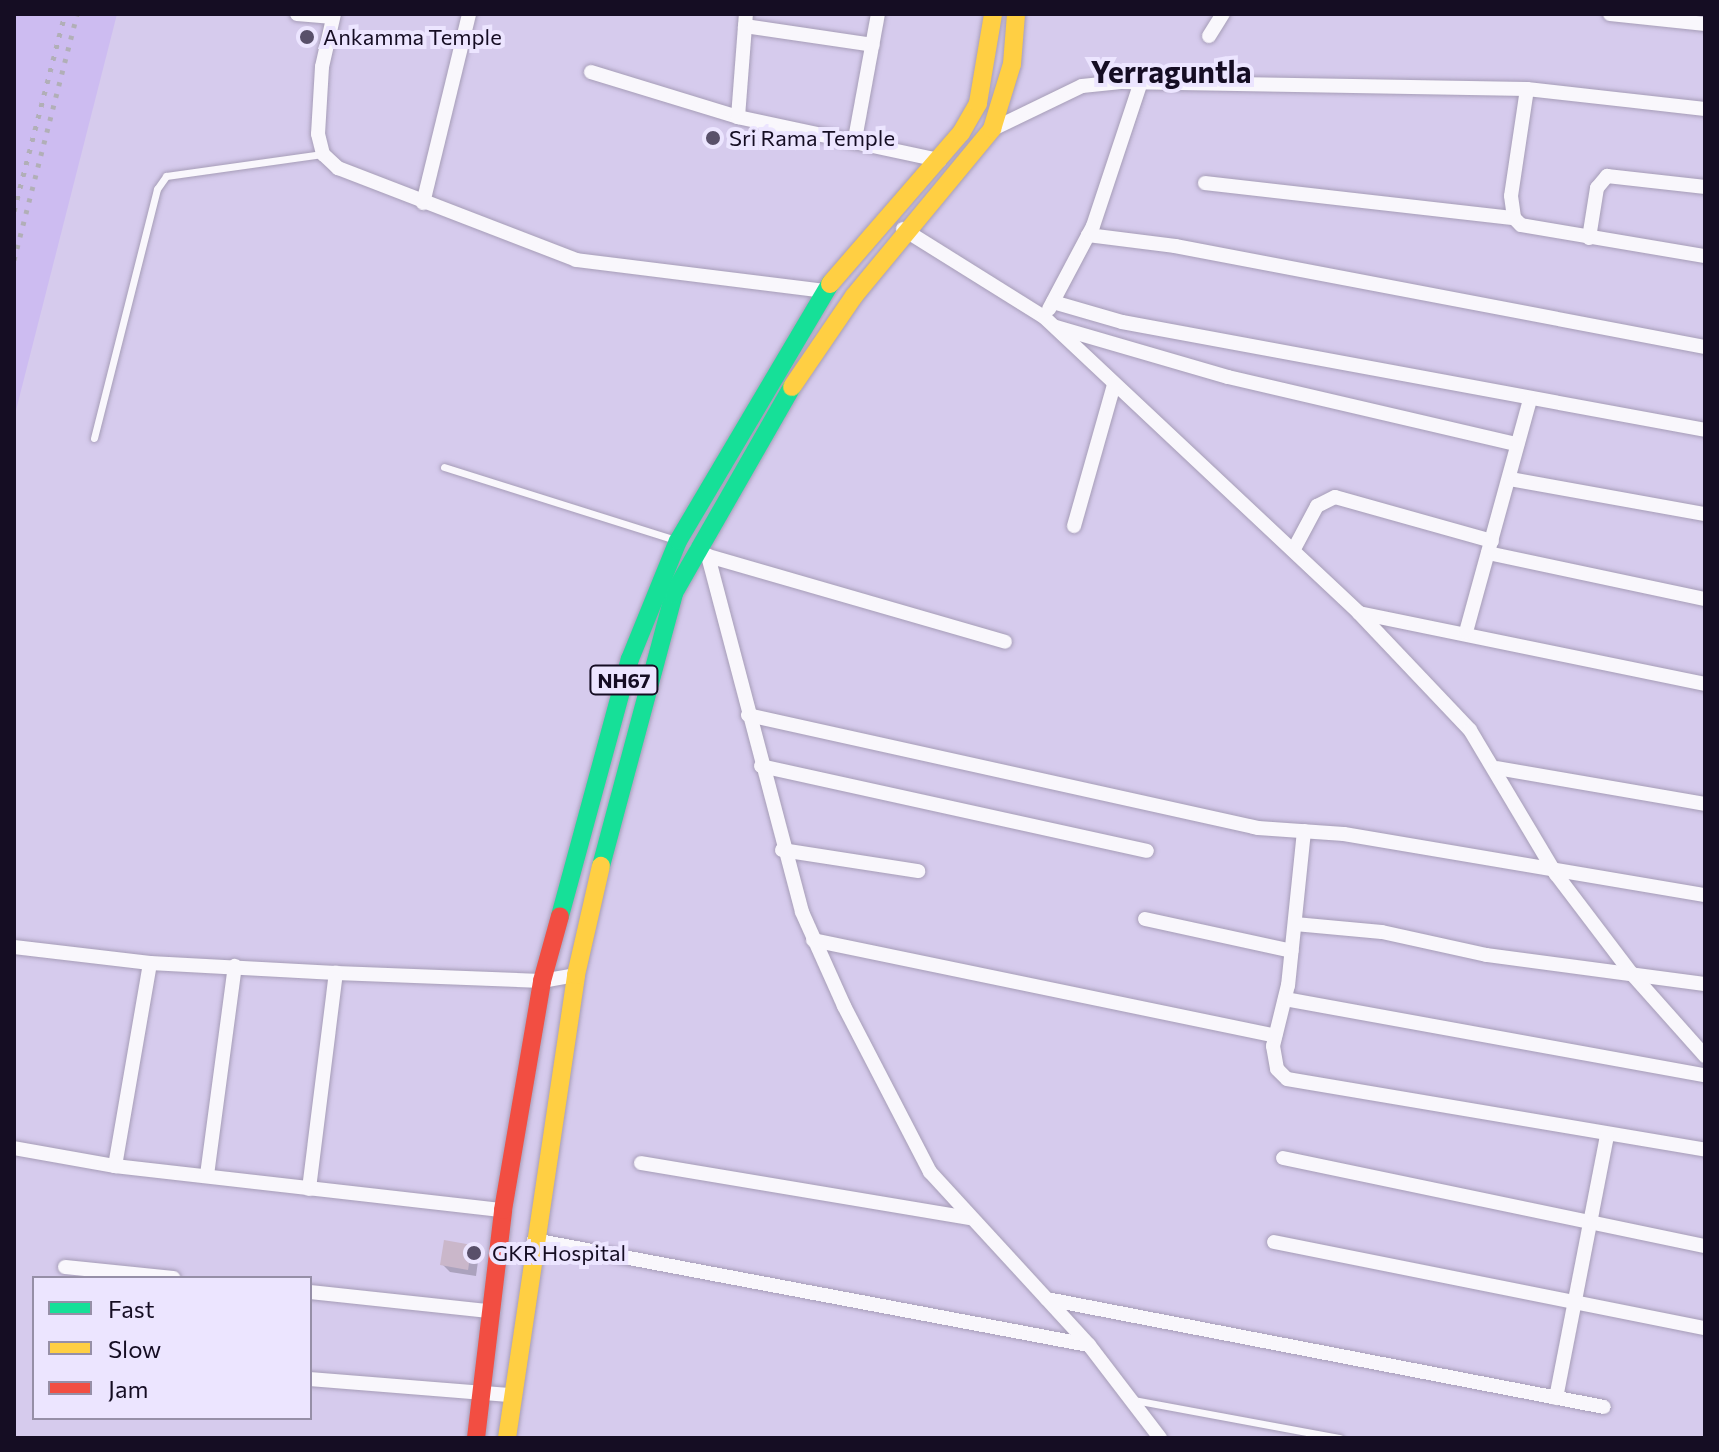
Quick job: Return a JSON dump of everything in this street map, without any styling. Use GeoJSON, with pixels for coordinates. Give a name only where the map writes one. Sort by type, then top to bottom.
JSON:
{"type":"FeatureCollection","features":[{"type":"Feature","properties":{"kind":"highway","name":"NH67"},"geometry":{"type":"LineString","coordinates":[[476,1438],[503,1210],[542,981],[630,659],[678,541],[824,291],[889,221],[939,160],[978,103],[993,14]]}},
{"type":"Feature","properties":{"kind":"highway","name":"NH67"},"geometry":{"type":"LineString","coordinates":[[507,1438],[534,1240],[576,975],[613,811],[674,593],[703,553],[788,392],[854,296],[992,129],[1012,64],[1016,14]]}},
{"type":"Feature","properties":{"kind":"street"},"geometry":{"type":"LineString","coordinates":[[297,14],[334,15],[322,67],[318,134],[323,154],[338,168],[423,203],[593,264],[824,291]]}},
{"type":"Feature","properties":{"kind":"street"},"geometry":{"type":"LineString","coordinates":[[423,203],[469,14]]}},
{"type":"Feature","properties":{"kind":"street"},"geometry":{"type":"LineString","coordinates":[[855,139],[878,14]]}},
{"type":"Feature","properties":{"kind":"street"},"geometry":{"type":"LineString","coordinates":[[1209,36],[1223,14]]}},
{"type":"Feature","properties":{"kind":"street"},"geometry":{"type":"LineString","coordinates":[[1610,14],[1705,24]]}},
{"type":"Feature","properties":{"kind":"street"},"geometry":{"type":"LineString","coordinates":[[738,117],[746,20],[873,45]]}},
{"type":"Feature","properties":{"kind":"street"},"geometry":{"type":"LineString","coordinates":[[591,72],[738,117],[855,139],[939,160]]}},
{"type":"Feature","properties":{"kind":"street"},"geometry":{"type":"LineString","coordinates":[[992,129],[1082,86],[1141,82],[1527,89],[1705,109]]}},
{"type":"Feature","properties":{"kind":"street"},"geometry":{"type":"LineString","coordinates":[[1050,322],[1053,302],[1088,235],[1141,82]]}},
{"type":"Feature","properties":{"kind":"street"},"geometry":{"type":"LineString","coordinates":[[1514,218],[1511,196],[1527,89]]}},
{"type":"Feature","properties":{"kind":"street"},"geometry":{"type":"LineString","coordinates":[[1589,238],[1597,188],[1607,176],[1705,187]]}},
{"type":"Feature","properties":{"kind":"street"},"geometry":{"type":"LineString","coordinates":[[1205,183],[1514,218],[1531,229],[1705,256]]}},
{"type":"Feature","properties":{"kind":"street"},"geometry":{"type":"LineString","coordinates":[[889,221],[1050,322],[1359,613],[1470,730],[1497,768],[1556,874],[1632,974],[1705,1056]]}},
{"type":"Feature","properties":{"kind":"street"},"geometry":{"type":"LineString","coordinates":[[1088,235],[1175,246],[1705,347]]}},
{"type":"Feature","properties":{"kind":"street"},"geometry":{"type":"LineString","coordinates":[[1053,302],[1122,322],[1705,430]]}},
{"type":"Feature","properties":{"kind":"street"},"geometry":{"type":"LineString","coordinates":[[1050,322],[1243,381],[1517,444]]}},
{"type":"Feature","properties":{"kind":"street"},"geometry":{"type":"LineString","coordinates":[[1074,526],[1114,385]]}},
{"type":"Feature","properties":{"kind":"street"},"geometry":{"type":"LineString","coordinates":[[1466,632],[1530,399]]}},
{"type":"Feature","properties":{"kind":"street"},"geometry":{"type":"LineString","coordinates":[[1510,479],[1705,514]]}},
{"type":"Feature","properties":{"kind":"street"},"geometry":{"type":"LineString","coordinates":[[1294,549],[1317,506],[1335,497],[1490,547],[1705,599]]}},
{"type":"Feature","properties":{"kind":"street"},"geometry":{"type":"LineString","coordinates":[[678,541],[703,553],[1005,642]]}},
{"type":"Feature","properties":{"kind":"street"},"geometry":{"type":"LineString","coordinates":[[703,553],[782,850],[813,940],[930,1172],[1089,1345],[1160,1438]]}},
{"type":"Feature","properties":{"kind":"street"},"geometry":{"type":"LineString","coordinates":[[1359,613],[1466,632],[1705,684]]}},
{"type":"Feature","properties":{"kind":"street"},"geometry":{"type":"LineString","coordinates":[[748,715],[1258,828],[1344,834],[1556,874],[1705,895]]}},
{"type":"Feature","properties":{"kind":"street"},"geometry":{"type":"LineString","coordinates":[[761,766],[1147,851]]}},
{"type":"Feature","properties":{"kind":"street"},"geometry":{"type":"LineString","coordinates":[[1497,768],[1705,804]]}},
{"type":"Feature","properties":{"kind":"street"},"geometry":{"type":"LineString","coordinates":[[1304,831],[1292,951],[1285,999],[1275,1036],[1277,1069],[1300,1083],[1705,1150]]}},
{"type":"Feature","properties":{"kind":"street"},"geometry":{"type":"LineString","coordinates":[[782,850],[918,871]]}},
{"type":"Feature","properties":{"kind":"street"},"geometry":{"type":"LineString","coordinates":[[1145,919],[1292,951]]}},
{"type":"Feature","properties":{"kind":"street"},"geometry":{"type":"LineString","coordinates":[[1295,924],[1382,932],[1487,955],[1705,984]]}},
{"type":"Feature","properties":{"kind":"street"},"geometry":{"type":"LineString","coordinates":[[813,940],[1275,1036]]}},
{"type":"Feature","properties":{"kind":"street"},"geometry":{"type":"LineString","coordinates":[[14,947],[150,963],[336,973],[542,981],[576,975]]}},
{"type":"Feature","properties":{"kind":"street"},"geometry":{"type":"LineString","coordinates":[[115,1166],[150,963]]}},
{"type":"Feature","properties":{"kind":"street"},"geometry":{"type":"LineString","coordinates":[[207,1175],[235,966]]}},
{"type":"Feature","properties":{"kind":"street"},"geometry":{"type":"LineString","coordinates":[[309,1189],[336,973]]}},
{"type":"Feature","properties":{"kind":"street"},"geometry":{"type":"LineString","coordinates":[[1285,999],[1705,1075]]}},
{"type":"Feature","properties":{"kind":"street"},"geometry":{"type":"LineString","coordinates":[[1556,1398],[1607,1135]]}},
{"type":"Feature","properties":{"kind":"street"},"geometry":{"type":"LineString","coordinates":[[14,1148],[115,1166],[503,1210]]}},
{"type":"Feature","properties":{"kind":"street"},"geometry":{"type":"LineString","coordinates":[[1283,1158],[1705,1246]]}},
{"type":"Feature","properties":{"kind":"street"},"geometry":{"type":"LineString","coordinates":[[641,1163],[971,1218]]}},
{"type":"Feature","properties":{"kind":"street"},"geometry":{"type":"LineString","coordinates":[[534,1240],[1089,1345]]}},
{"type":"Feature","properties":{"kind":"street"},"geometry":{"type":"LineString","coordinates":[[1274,1242],[1576,1299],[1705,1328]]}},
{"type":"Feature","properties":{"kind":"street"},"geometry":{"type":"LineString","coordinates":[[65,1267],[153,1276]]}},
{"type":"Feature","properties":{"kind":"street"},"geometry":{"type":"LineString","coordinates":[[312,1292],[489,1311]]}},
{"type":"Feature","properties":{"kind":"street"},"geometry":{"type":"LineString","coordinates":[[1046,1299],[1604,1407]]}},
{"type":"Feature","properties":{"kind":"street"},"geometry":{"type":"LineString","coordinates":[[312,1379],[511,1395]]}},
{"type":"Feature","properties":{"kind":"lane"},"geometry":{"type":"LineString","coordinates":[[94,438],[157,189],[166,176],[323,154]]}},
{"type":"Feature","properties":{"kind":"lane"},"geometry":{"type":"LineString","coordinates":[[444,467],[678,541]]}},
{"type":"Feature","properties":{"kind":"lane"},"geometry":{"type":"LineString","coordinates":[[1131,1400],[1340,1438]]}},
{"type":"Feature","properties":{"kind":"shaded area"},"geometry":{"type":"Polygon","coordinates":[[[14,14],[117,14],[14,418],[14,14]]]}},
{"type":"Feature","properties":{"kind":"building"},"geometry":{"type":"Polygon","coordinates":[[[444,1240],[472,1245],[468,1270],[440,1265],[444,1240]]]}},
{"type":"Feature","properties":{"kind":"railway"},"geometry":{"type":"LineString","coordinates":[[14,211],[65,14]]}},
{"type":"Feature","properties":{"kind":"railway"},"geometry":{"type":"LineString","coordinates":[[14,260],[77,14]]}},
{"type":"Feature","properties":{"kind":"traffic: fast"},"geometry":{"type":"LineString","coordinates":[[560,916],[630,659],[678,541],[830,284]]}},
{"type":"Feature","properties":{"kind":"traffic: fast"},"geometry":{"type":"LineString","coordinates":[[601,866],[674,593],[792,387]]}},
{"type":"Feature","properties":{"kind":"traffic: slow"},"geometry":{"type":"LineString","coordinates":[[830,284],[961,133],[978,103],[993,14]]}},
{"type":"Feature","properties":{"kind":"traffic: slow"},"geometry":{"type":"LineString","coordinates":[[792,387],[854,296],[992,129],[1012,64],[1016,14]]}},
{"type":"Feature","properties":{"kind":"traffic: slow"},"geometry":{"type":"LineString","coordinates":[[507,1438],[576,975],[601,866]]}},
{"type":"Feature","properties":{"kind":"traffic: jam"},"geometry":{"type":"LineString","coordinates":[[476,1438],[503,1210],[542,981],[560,916]]}},
{"type":"Feature","properties":{"kind":"place","name":"Ankamma Temple"},"geometry":{"type":"Point","coordinates":[307,37]}},
{"type":"Feature","properties":{"kind":"place","name":"Sri Rama Temple"},"geometry":{"type":"Point","coordinates":[713,138]}},
{"type":"Feature","properties":{"kind":"place","name":"GKR Hospital"},"geometry":{"type":"Point","coordinates":[474,1253]}},
{"type":"Feature","properties":{"kind":"district","name":"Yerraguntla"},"geometry":{"type":"Point","coordinates":[1171,71]}}]}
